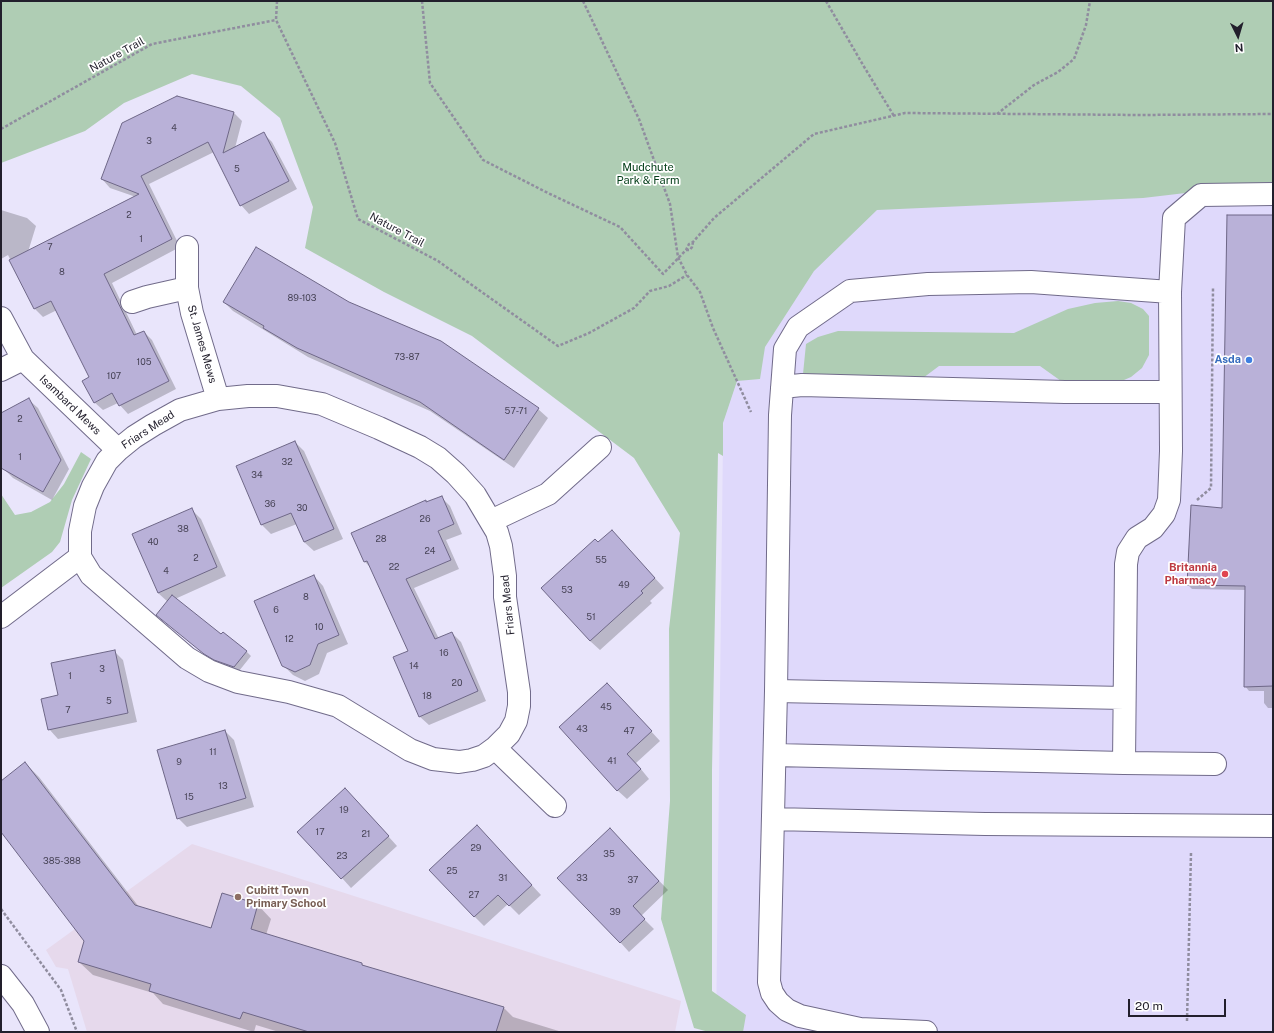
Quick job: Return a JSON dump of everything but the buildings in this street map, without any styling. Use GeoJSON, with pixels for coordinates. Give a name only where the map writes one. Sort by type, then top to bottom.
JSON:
{"type":"FeatureCollection","features":[{"type":"Feature","properties":{"kind":"street"},"geometry":{"type":"LineString","coordinates":[[1124,762],[1126,564],[1128,552],[1137,538],[1153,528],[1164,514],[1169,500],[1171,451],[1170,292],[1174,218],[1201,194],[1273,194]]}},
{"type":"Feature","properties":{"kind":"street","name":"St. James Mews"},"geometry":{"type":"LineString","coordinates":[[187,247],[187,288],[192,313],[218,399]]}},
{"type":"Feature","properties":{"kind":"street"},"geometry":{"type":"LineString","coordinates":[[926,1032],[860,1029],[800,1016],[787,1010],[778,1002],[772,994],[769,982],[775,755],[780,415],[786,349],[798,327],[850,291],[928,284],[1031,282],[1170,292]]}},
{"type":"Feature","properties":{"kind":"street"},"geometry":{"type":"LineString","coordinates":[[132,302],[187,288]]}},
{"type":"Feature","properties":{"kind":"street","name":"Isambard Mews"},"geometry":{"type":"LineString","coordinates":[[1,318],[23,359],[118,450]]}},
{"type":"Feature","properties":{"kind":"street"},"geometry":{"type":"LineString","coordinates":[[1,370],[23,359]]}},
{"type":"Feature","properties":{"kind":"street"},"geometry":{"type":"LineString","coordinates":[[782,387],[802,385],[1065,392],[1170,392]]}},
{"type":"Feature","properties":{"kind":"street","name":"Friars Mead"},"geometry":{"type":"LineString","coordinates":[[248,396],[277,396],[322,404],[420,447],[438,458],[456,474],[475,495],[497,532],[504,560],[506,597],[519,692],[519,706],[516,721],[509,734],[495,748],[484,756],[472,760],[459,762],[433,759],[410,750],[338,706],[289,692],[238,682],[209,671],[187,658],[91,575],[80,557],[80,531],[85,506],[93,486],[107,462],[118,450],[153,425],[180,410],[218,399],[248,396]]}},
{"type":"Feature","properties":{"kind":"street"},"geometry":{"type":"LineString","coordinates":[[491,521],[548,494],[600,447]]}},
{"type":"Feature","properties":{"kind":"street"},"geometry":{"type":"LineString","coordinates":[[1,617],[80,557]]}},
{"type":"Feature","properties":{"kind":"street"},"geometry":{"type":"LineString","coordinates":[[776,692],[1124,698]]}},
{"type":"Feature","properties":{"kind":"street"},"geometry":{"type":"LineString","coordinates":[[495,748],[556,806]]}},
{"type":"Feature","properties":{"kind":"street"},"geometry":{"type":"LineString","coordinates":[[775,755],[1215,764]]}},
{"type":"Feature","properties":{"kind":"street"},"geometry":{"type":"LineString","coordinates":[[773,819],[985,824],[1273,826]]}},
{"type":"Feature","properties":{"kind":"street"},"geometry":{"type":"LineString","coordinates":[[1,976],[23,1004],[38,1032]]}},
{"type":"Feature","properties":{"kind":"path"},"geometry":{"type":"LineString","coordinates":[[276,20],[278,1]]}},
{"type":"Feature","properties":{"kind":"path"},"geometry":{"type":"LineString","coordinates":[[422,1],[430,82],[483,160],[620,227],[663,274],[678,257],[686,250],[690,250],[693,242],[714,218],[814,134],[906,113],[1273,114]]}},
{"type":"Feature","properties":{"kind":"path"},"geometry":{"type":"LineString","coordinates":[[583,1],[639,119],[670,204],[678,257],[687,275],[700,292],[713,328],[752,414],[780,415]]}},
{"type":"Feature","properties":{"kind":"path"},"geometry":{"type":"LineString","coordinates":[[826,1],[894,116]]}},
{"type":"Feature","properties":{"kind":"path"},"geometry":{"type":"LineString","coordinates":[[997,114],[1034,85],[1058,72],[1074,59],[1086,25],[1090,1]]}},
{"type":"Feature","properties":{"kind":"path","name":"Nature Trail"},"geometry":{"type":"LineString","coordinates":[[1,129],[152,44],[276,20],[335,143],[358,219],[438,261],[558,346],[589,333],[634,308],[650,291],[669,286],[687,275]]}},
{"type":"Feature","properties":{"kind":"path"},"geometry":{"type":"LineString","coordinates":[[1196,501],[1211,488],[1213,288]]}},
{"type":"Feature","properties":{"kind":"path"},"geometry":{"type":"LineString","coordinates":[[1188,1021],[1192,848]]}},
{"type":"Feature","properties":{"kind":"path"},"geometry":{"type":"LineString","coordinates":[[1,909],[61,990],[77,1032]]}},
{"type":"Feature","properties":{"kind":"shaded area"},"geometry":{"type":"Polygon","coordinates":[[[1273,163],[1273,1032],[716,1032],[724,355],[881,164],[1273,163]]]}},
{"type":"Feature","properties":{"kind":"shaded area","name":"Cubitt Town Primary School"},"geometry":{"type":"Polygon","coordinates":[[[192,844],[681,1001],[675,1032],[87,1032],[68,969],[56,967],[46,950],[192,844]]]}},
{"type":"Feature","properties":{"kind":"green space","name":"Mudchute Park & Farm"},"geometry":{"type":"Polygon","coordinates":[[[1,1],[1273,1],[1273,188],[1228,188],[1143,198],[877,210],[814,271],[765,347],[760,379],[737,381],[723,423],[723,456],[718,453],[712,770],[712,991],[746,1015],[743,1032],[709,1032],[694,1028],[661,919],[670,801],[669,629],[680,533],[634,458],[472,336],[384,292],[305,248],[313,207],[280,118],[241,86],[192,74],[124,103],[85,131],[1,163],[1,1]]]}},
{"type":"Feature","properties":{"kind":"green space"},"geometry":{"type":"Polygon","coordinates":[[[1118,301],[1131,303],[1143,309],[1149,316],[1149,355],[1142,368],[1131,377],[1117,383],[1061,381],[1040,366],[939,366],[923,378],[803,374],[806,344],[818,337],[838,331],[1014,333],[1068,309],[1095,303],[1118,301]]]}},
{"type":"Feature","properties":{"kind":"green space"},"geometry":{"type":"Polygon","coordinates":[[[81,452],[91,459],[72,500],[60,542],[52,552],[1,588],[1,494],[15,515],[31,512],[50,502],[64,484],[81,452]]]}},
{"type":"Feature","properties":{"kind":"place","name":"Asda"},"geometry":{"type":"Point","coordinates":[1249,360]}},
{"type":"Feature","properties":{"kind":"place","name":"Britannia Pharmacy"},"geometry":{"type":"Point","coordinates":[1225,574]}},
{"type":"Feature","properties":{"kind":"place","name":"Cubitt Town Primary School"},"geometry":{"type":"Point","coordinates":[238,897]}}]}
